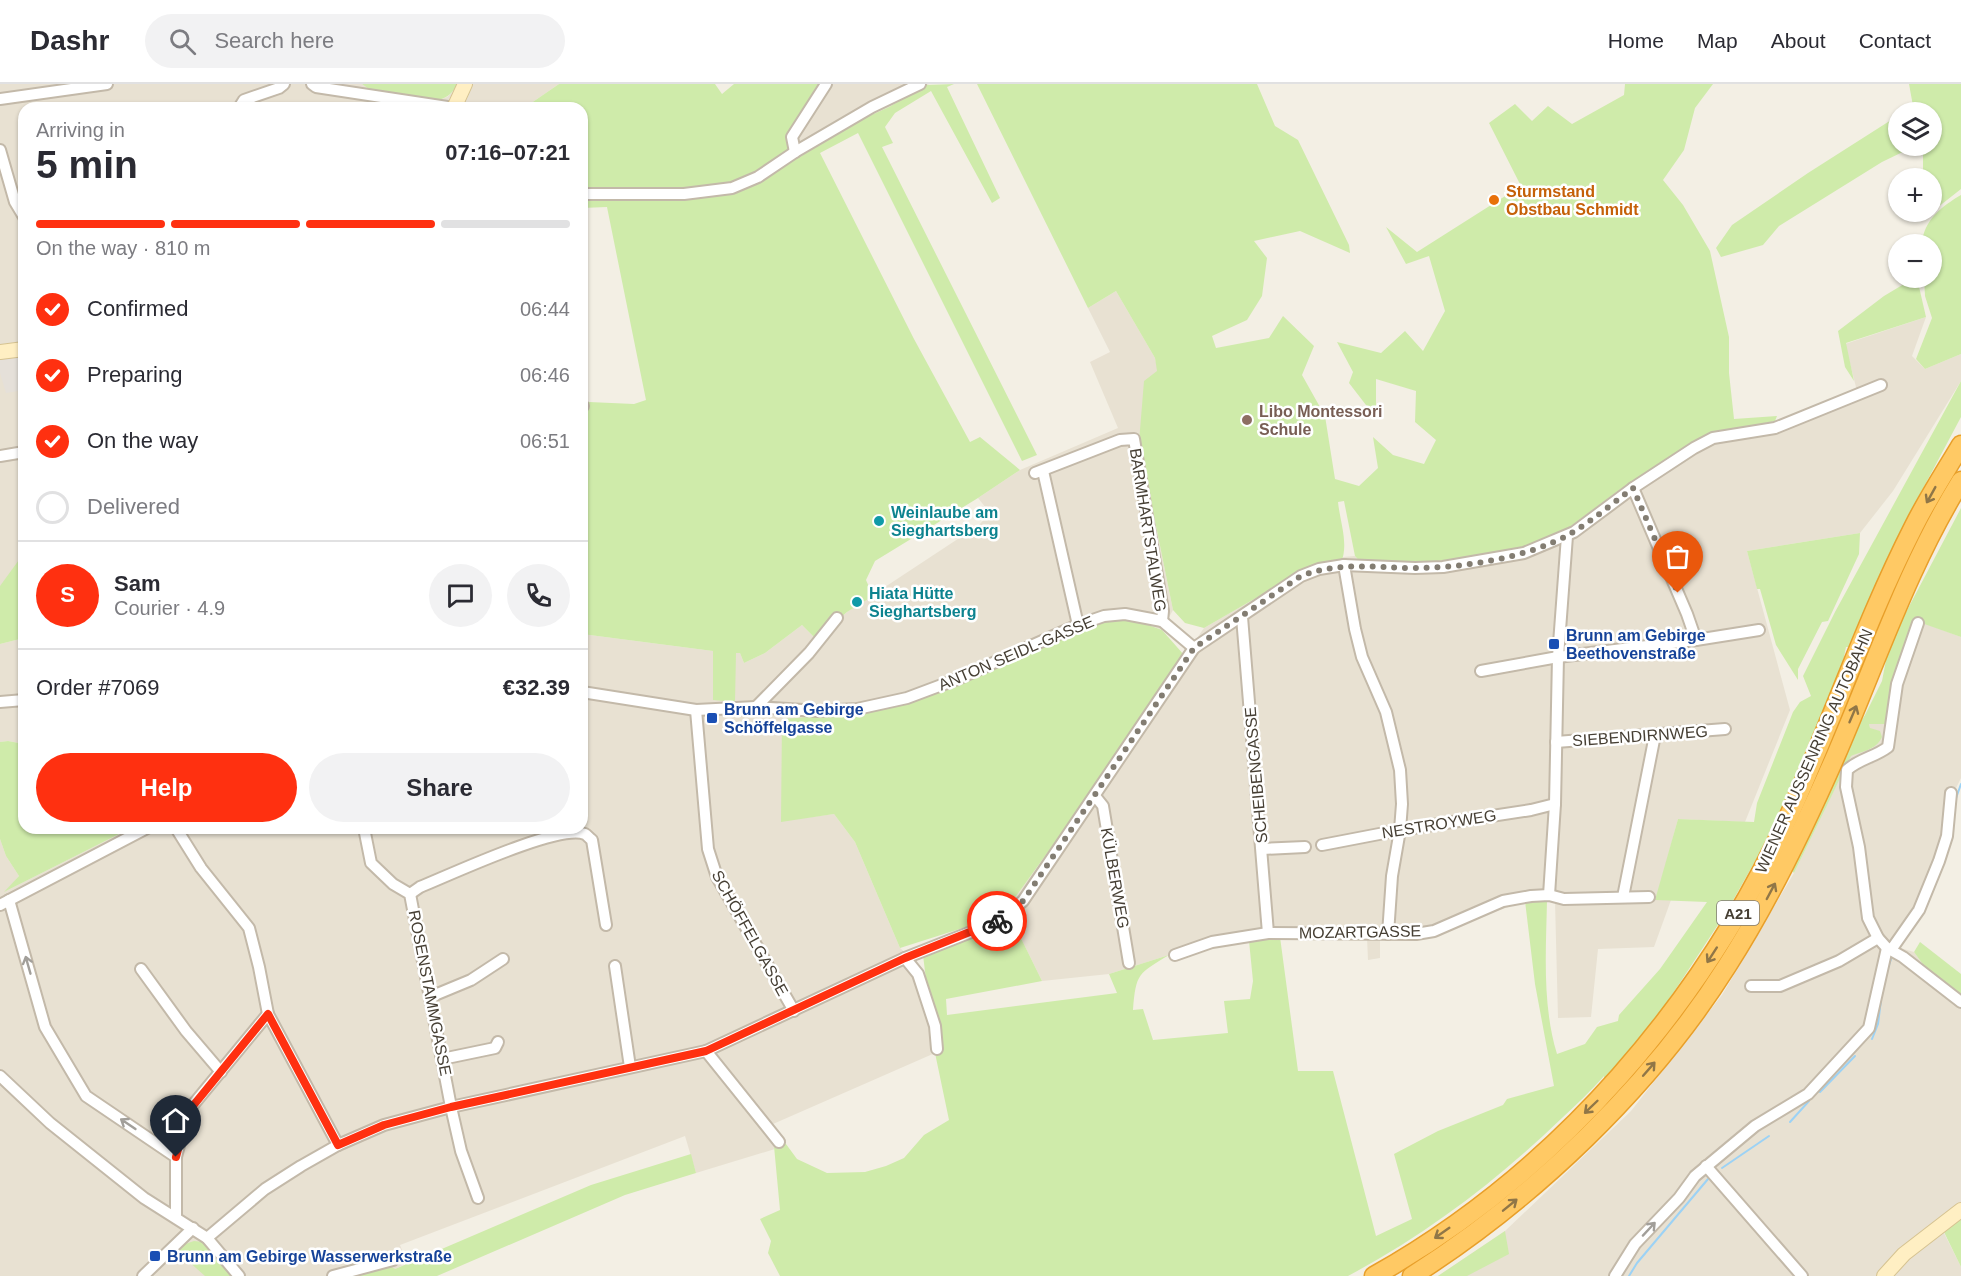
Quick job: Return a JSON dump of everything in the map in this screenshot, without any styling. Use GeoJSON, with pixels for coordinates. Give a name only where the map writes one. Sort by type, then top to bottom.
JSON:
{"type":"FeatureCollection","features":[{"type":"Feature","properties":{"kind":"highway","name":"WIENER AUSSENRING AUTOBAHN"},"geometry":{"type":"LineString","coordinates":[[1374,1276],[1405,1258],[1476,1209],[1541,1155],[1606,1092],[1660,1029],[1704,967],[1755,885],[1791,810],[1908,539],[1934,489],[1961,445]]}},
{"type":"Feature","properties":{"kind":"highway","name":"WIENER AUSSENRING AUTOBAHN"},"geometry":{"type":"LineString","coordinates":[[1412,1276],[1485,1225],[1552,1171],[1620,1103],[1674,1040],[1726,968],[1771,892],[1808,818],[1910,578],[1961,481]]}},
{"type":"Feature","properties":{"kind":"main road"},"geometry":{"type":"LineString","coordinates":[[457,102],[465,84]]}},
{"type":"Feature","properties":{"kind":"main road"},"geometry":{"type":"LineString","coordinates":[[0,352],[18,350]]}},
{"type":"Feature","properties":{"kind":"main road"},"geometry":{"type":"LineString","coordinates":[[1884,1276],[1904,1254],[1961,1210]]}},
{"type":"Feature","properties":{"kind":"street"},"geometry":{"type":"LineString","coordinates":[[0,99],[31,90],[107,84]]}},
{"type":"Feature","properties":{"kind":"street"},"geometry":{"type":"LineString","coordinates":[[243,102],[284,84]]}},
{"type":"Feature","properties":{"kind":"street"},"geometry":{"type":"LineString","coordinates":[[312,84],[316,87],[415,102]]}},
{"type":"Feature","properties":{"kind":"street"},"geometry":{"type":"LineString","coordinates":[[795,152],[792,137],[826,84]]}},
{"type":"Feature","properties":{"kind":"street"},"geometry":{"type":"LineString","coordinates":[[588,194],[684,194],[732,188],[758,177],[795,152],[872,107],[920,84]]}},
{"type":"Feature","properties":{"kind":"street"},"geometry":{"type":"LineString","coordinates":[[0,150],[18,207]]}},
{"type":"Feature","properties":{"kind":"street"},"geometry":{"type":"LineString","coordinates":[[207,1238],[265,1190],[338,1145],[384,1125],[451,1107],[706,1051],[905,958],[999,921],[1023,901],[1194,648],[1301,576],[1319,569],[1344,566],[1443,567],[1524,553],[1567,536],[1633,488],[1713,438],[1775,428],[1881,385]]}},
{"type":"Feature","properties":{"kind":"street","name":"BARMHARTSTALWEG"},"geometry":{"type":"LineString","coordinates":[[1078,625],[1039,472],[1120,440],[1134,439],[1163,611],[1162,621]]}},
{"type":"Feature","properties":{"kind":"street"},"geometry":{"type":"LineString","coordinates":[[0,456],[18,453]]}},
{"type":"Feature","properties":{"kind":"street"},"geometry":{"type":"LineString","coordinates":[[1633,488],[1696,640]]}},
{"type":"Feature","properties":{"kind":"street"},"geometry":{"type":"LineString","coordinates":[[1549,895],[1555,804],[1558,657],[1567,536]]}},
{"type":"Feature","properties":{"kind":"street"},"geometry":{"type":"LineString","coordinates":[[1344,566],[1362,657],[1386,712],[1400,770],[1402,804],[1392,876],[1388,934]]}},
{"type":"Feature","properties":{"kind":"street","name":"ANTON SEIDL-GASSE"},"geometry":{"type":"LineString","coordinates":[[588,693],[696,710],[756,707],[818,711],[857,709],[907,698],[955,680],[1078,625],[1104,616],[1125,614],[1162,621],[1194,648]]}},
{"type":"Feature","properties":{"kind":"street","name":"SCHEIBENGASSE"},"geometry":{"type":"LineString","coordinates":[[1242,617],[1268,933]]}},
{"type":"Feature","properties":{"kind":"street"},"geometry":{"type":"LineString","coordinates":[[756,707],[810,653],[837,618]]}},
{"type":"Feature","properties":{"kind":"street"},"geometry":{"type":"LineString","coordinates":[[1918,623],[1897,684],[1888,747],[1852,765],[1847,771],[1846,787],[1859,847],[1868,918],[1878,938],[1961,1002]]}},
{"type":"Feature","properties":{"kind":"street"},"geometry":{"type":"LineString","coordinates":[[1481,671],[1558,657],[1759,630]]}},
{"type":"Feature","properties":{"kind":"street"},"geometry":{"type":"LineString","coordinates":[[0,702],[18,700]]}},
{"type":"Feature","properties":{"kind":"street","name":"SCHÖFFELGASSE"},"geometry":{"type":"LineString","coordinates":[[696,710],[708,849],[717,877],[794,1011]]}},
{"type":"Feature","properties":{"kind":"street","name":"SIEBENDIRNWEG"},"geometry":{"type":"LineString","coordinates":[[1556,742],[1725,729]]}},
{"type":"Feature","properties":{"kind":"street"},"geometry":{"type":"LineString","coordinates":[[1623,897],[1655,735]]}},
{"type":"Feature","properties":{"kind":"street"},"geometry":{"type":"LineString","coordinates":[[1615,1276],[1635,1244],[1706,1166],[1755,1126],[1808,1094],[1869,1028],[1893,951],[1919,910],[1939,861],[1947,836],[1952,793]]}},
{"type":"Feature","properties":{"kind":"street","name":"KÜLBERWEG"},"geometry":{"type":"LineString","coordinates":[[1095,796],[1103,806],[1130,963]]}},
{"type":"Feature","properties":{"kind":"street","name":"NESTROYWEG"},"geometry":{"type":"LineString","coordinates":[[1322,845],[1555,804]]}},
{"type":"Feature","properties":{"kind":"street"},"geometry":{"type":"LineString","coordinates":[[135,834],[5,902],[45,1027],[86,1096],[176,1157]]}},
{"type":"Feature","properties":{"kind":"street"},"geometry":{"type":"LineString","coordinates":[[180,834],[201,868],[249,928],[268,1014],[338,1145]]}},
{"type":"Feature","properties":{"kind":"street","name":"ROSENSTAMMGASSE"},"geometry":{"type":"LineString","coordinates":[[365,834],[371,862],[393,885],[410,894],[451,1107],[461,1151],[478,1198]]}},
{"type":"Feature","properties":{"kind":"street"},"geometry":{"type":"LineString","coordinates":[[410,894],[420,887],[534,840],[570,834]]}},
{"type":"Feature","properties":{"kind":"street"},"geometry":{"type":"LineString","coordinates":[[586,834],[592,840],[606,925]]}},
{"type":"Feature","properties":{"kind":"street"},"geometry":{"type":"LineString","coordinates":[[1262,849],[1305,847]]}},
{"type":"Feature","properties":{"kind":"street","name":"MOZARTGASSE"},"geometry":{"type":"LineString","coordinates":[[1175,955],[1212,942],[1268,933],[1416,934],[1434,931],[1503,901],[1549,895],[1564,899],[1649,897]]}},
{"type":"Feature","properties":{"kind":"street"},"geometry":{"type":"LineString","coordinates":[[1750,986],[1780,986],[1839,962],[1878,938]]}},
{"type":"Feature","properties":{"kind":"street"},"geometry":{"type":"LineString","coordinates":[[905,958],[918,974],[935,1026],[937,1049]]}},
{"type":"Feature","properties":{"kind":"street"},"geometry":{"type":"LineString","coordinates":[[430,997],[471,980],[503,959]]}},
{"type":"Feature","properties":{"kind":"street"},"geometry":{"type":"LineString","coordinates":[[615,966],[630,1067]]}},
{"type":"Feature","properties":{"kind":"street"},"geometry":{"type":"LineString","coordinates":[[141,969],[186,1031],[221,1072]]}},
{"type":"Feature","properties":{"kind":"street"},"geometry":{"type":"LineString","coordinates":[[176,1217],[176,1157],[188,1112],[268,1014]]}},
{"type":"Feature","properties":{"kind":"street"},"geometry":{"type":"LineString","coordinates":[[442,1059],[495,1048],[498,1042]]}},
{"type":"Feature","properties":{"kind":"street"},"geometry":{"type":"LineString","coordinates":[[706,1051],[779,1142]]}},
{"type":"Feature","properties":{"kind":"street"},"geometry":{"type":"LineString","coordinates":[[0,1076],[50,1123],[144,1198],[207,1238],[239,1276]]}},
{"type":"Feature","properties":{"kind":"street"},"geometry":{"type":"LineString","coordinates":[[1706,1166],[1802,1276]]}},
{"type":"Feature","properties":{"kind":"street"},"geometry":{"type":"LineString","coordinates":[[143,1276],[193,1228]]}},
{"type":"Feature","properties":{"kind":"street"},"geometry":{"type":"LineString","coordinates":[[333,1276],[393,1260]]}},
{"type":"Feature","properties":{"kind":"shaded area"},"geometry":{"type":"Polygon","coordinates":[[[0,84],[362,84],[370,90],[439,100],[454,91],[457,84],[559,84],[533,102],[18,102],[18,622],[0,626],[0,84]]]}},
{"type":"Feature","properties":{"kind":"shaded area"},"geometry":{"type":"Polygon","coordinates":[[[819,84],[929,84],[889,107],[845,127],[800,157],[787,136],[819,84]]]}},
{"type":"Feature","properties":{"kind":"shaded area"},"geometry":{"type":"Polygon","coordinates":[[[1116,291],[1155,358],[1158,371],[1139,442],[1173,610],[1162,630],[1132,619],[966,680],[862,713],[827,717],[781,821],[834,814],[855,842],[900,948],[916,963],[930,996],[935,1053],[773,1124],[775,1149],[696,1173],[685,1136],[400,1245],[407,1263],[395,1269],[363,1276],[0,1276],[0,839],[6,856],[19,876],[6,891],[119,834],[588,834],[588,635],[713,651],[713,700],[735,653],[740,653],[744,663],[765,653],[802,625],[816,639],[847,612],[979,525],[990,513],[978,498],[1020,470],[1118,428],[1090,362],[1110,352],[1088,308],[1116,291]]]}},
{"type":"Feature","properties":{"kind":"shaded area"},"geometry":{"type":"Polygon","coordinates":[[[1926,317],[1912,356],[1925,369],[1961,354],[1961,381],[1893,491],[1860,533],[1747,551],[1790,710],[1745,822],[1678,819],[1656,900],[1671,900],[1654,947],[1598,949],[1591,1017],[1558,1018],[1555,901],[1525,901],[1416,940],[1380,937],[1380,958],[1368,960],[1367,937],[1280,937],[1169,955],[1109,974],[1042,981],[1013,922],[1014,899],[1204,628],[1308,568],[1340,563],[1343,557],[1355,556],[1362,564],[1407,564],[1458,559],[1526,546],[1567,529],[1619,490],[1688,447],[1717,433],[1775,421],[1857,391],[1845,344],[1926,317]]]}},
{"type":"Feature","properties":{"kind":"shaded area"},"geometry":{"type":"Polygon","coordinates":[[[18,355],[18,391],[6,393],[0,373],[0,358],[18,355]]]}},
{"type":"Feature","properties":{"kind":"shaded area"},"geometry":{"type":"Polygon","coordinates":[[[1916,620],[1961,637],[1961,778],[1954,792],[1948,843],[1897,947],[1914,952],[1927,970],[1961,995],[1961,1203],[1937,1219],[1961,1267],[1961,1276],[1438,1276],[1505,1231],[1631,1111],[1722,995],[1794,873],[1851,755],[1873,748],[1869,724],[1916,620]]]}},
{"type":"Feature","properties":{"kind":"shaded area"},"geometry":{"type":"Polygon","coordinates":[[[18,640],[18,743],[0,742],[0,644],[18,640]]]}},
{"type":"Feature","properties":{"kind":"green space"},"geometry":{"type":"Polygon","coordinates":[[[362,84],[457,84],[450,94],[439,100],[370,90],[362,84]]]}},
{"type":"Feature","properties":{"kind":"green space"},"geometry":{"type":"Polygon","coordinates":[[[559,84],[715,84],[722,94],[734,84],[819,84],[787,136],[800,157],[845,127],[889,107],[926,85],[954,84],[947,87],[1000,198],[992,203],[931,91],[895,113],[885,127],[893,143],[882,147],[1037,455],[1022,461],[858,133],[820,153],[914,339],[970,442],[980,437],[1020,470],[875,561],[866,580],[873,596],[847,612],[816,639],[802,625],[765,653],[744,663],[740,653],[736,653],[735,702],[713,700],[713,651],[588,635],[589,402],[634,404],[646,400],[607,207],[588,208],[588,102],[533,102],[559,84]]]}},
{"type":"Feature","properties":{"kind":"green space"},"geometry":{"type":"Polygon","coordinates":[[[977,84],[1257,84],[1275,126],[1298,140],[1349,245],[1350,253],[1300,231],[1254,241],[1267,258],[1262,296],[1247,320],[1212,336],[1216,348],[1269,338],[1283,316],[1314,346],[1302,375],[1325,416],[1335,479],[1359,486],[1378,468],[1373,437],[1393,455],[1424,464],[1436,440],[1415,422],[1416,391],[1376,379],[1376,418],[1349,383],[1353,372],[1337,342],[1381,353],[1405,331],[1423,351],[1445,311],[1429,256],[1406,264],[1386,227],[1417,252],[1521,186],[1489,123],[1515,104],[1532,121],[1548,106],[1572,124],[1624,95],[1625,84],[1713,84],[1695,108],[1684,150],[1663,180],[1683,205],[1710,251],[1729,337],[1729,373],[1734,419],[1777,416],[1775,421],[1717,433],[1688,447],[1619,490],[1567,529],[1526,546],[1458,559],[1407,564],[1362,564],[1355,556],[1344,501],[1338,502],[1344,541],[1341,563],[1308,568],[1204,628],[1185,623],[1173,610],[1139,442],[1144,381],[1157,371],[1155,358],[1116,291],[1088,308],[977,84]]]}},
{"type":"Feature","properties":{"kind":"green space"},"geometry":{"type":"Polygon","coordinates":[[[1909,84],[1961,84],[1961,189],[1942,203],[1942,168],[1923,168],[1923,156],[1942,156],[1942,102],[1912,102],[1909,84]]]}},
{"type":"Feature","properties":{"kind":"green space"},"geometry":{"type":"Polygon","coordinates":[[[1888,122],[1888,156],[1894,156],[1779,226],[1763,245],[1721,257],[1716,248],[1732,225],[1888,122]]]}},
{"type":"Feature","properties":{"kind":"green space"},"geometry":{"type":"Polygon","coordinates":[[[1961,195],[1961,354],[1925,369],[1916,359],[1932,318],[1925,288],[1942,288],[1942,234],[1924,234],[1929,222],[1942,222],[1942,209],[1961,195]]]}},
{"type":"Feature","properties":{"kind":"green space"},"geometry":{"type":"Polygon","coordinates":[[[1897,288],[1919,288],[1926,317],[1846,343],[1854,381],[1845,367],[1838,331],[1897,288]]]}},
{"type":"Feature","properties":{"kind":"green space"},"geometry":{"type":"Polygon","coordinates":[[[1961,381],[1961,417],[1910,513],[1850,647],[1846,647],[1842,667],[1783,805],[1763,847],[1727,911],[1664,1007],[1604,1081],[1604,1076],[1538,1141],[1461,1205],[1406,1242],[1348,1276],[780,1276],[768,1253],[771,1241],[760,1219],[780,1210],[772,1125],[797,1159],[827,1173],[865,1172],[904,1158],[924,1135],[949,1120],[935,1053],[923,955],[1013,922],[1042,981],[946,999],[947,1015],[1117,993],[1109,974],[1169,955],[1140,976],[1136,988],[1133,1010],[1143,1009],[1153,1040],[1228,1033],[1224,1001],[1250,999],[1253,981],[1249,941],[1280,937],[1298,1071],[1333,1071],[1376,1236],[1412,1219],[1394,1154],[1438,1131],[1503,1105],[1507,1099],[1554,1086],[1535,984],[1525,901],[1547,900],[1547,997],[1557,1054],[1585,1044],[1597,1027],[1618,1021],[1619,1015],[1660,969],[1707,902],[1655,900],[1678,819],[1754,822],[1757,803],[1793,712],[1800,702],[1811,696],[1803,676],[1835,612],[1961,381]]]}},
{"type":"Feature","properties":{"kind":"green space"},"geometry":{"type":"Polygon","coordinates":[[[1961,508],[1961,637],[1916,621],[1887,724],[1869,724],[1870,728],[1880,731],[1882,737],[1873,747],[1851,756],[1794,873],[1792,871],[1855,731],[1882,681],[1887,655],[1904,616],[1961,508]]]}},
{"type":"Feature","properties":{"kind":"green space"},"geometry":{"type":"Polygon","coordinates":[[[1860,533],[1859,554],[1828,621],[1822,622],[1798,669],[1798,680],[1776,645],[1747,551],[1860,533]]]}},
{"type":"Feature","properties":{"kind":"green space"},"geometry":{"type":"Polygon","coordinates":[[[18,561],[18,640],[0,644],[0,586],[18,561]]]}},
{"type":"Feature","properties":{"kind":"green space"},"geometry":{"type":"Polygon","coordinates":[[[1132,619],[1162,630],[1184,655],[1089,795],[1014,899],[991,919],[900,948],[855,842],[834,814],[781,822],[782,719],[862,713],[966,680],[1103,620],[1132,619]]]}},
{"type":"Feature","properties":{"kind":"green space"},"geometry":{"type":"Polygon","coordinates":[[[0,742],[18,743],[18,834],[119,834],[4,892],[19,876],[6,856],[0,839],[0,742]]]}},
{"type":"Feature","properties":{"kind":"green space"},"geometry":{"type":"Polygon","coordinates":[[[1920,942],[1961,974],[1961,995],[1927,970],[1914,952],[1920,942]]]}},
{"type":"Feature","properties":{"kind":"green space"},"geometry":{"type":"Polygon","coordinates":[[[691,1154],[696,1173],[625,1195],[437,1276],[342,1276],[388,1265],[395,1269],[591,1185],[691,1154]]]}},
{"type":"Feature","properties":{"kind":"green space"},"geometry":{"type":"Polygon","coordinates":[[[1961,1218],[1961,1267],[1944,1232],[1961,1218]]]}},
{"type":"Feature","properties":{"kind":"green space"},"geometry":{"type":"Polygon","coordinates":[[[1505,1231],[1509,1254],[1467,1276],[1438,1276],[1505,1231]]]}},
{"type":"Feature","properties":{"kind":"green space"},"geometry":{"type":"Polygon","coordinates":[[[194,1241],[203,1242],[232,1276],[205,1276],[178,1252],[185,1244],[194,1241]]]}},
{"type":"Feature","properties":{"kind":"waterway"},"geometry":{"type":"LineString","coordinates":[[1955,801],[1961,784]]}},
{"type":"Feature","properties":{"kind":"waterway"},"geometry":{"type":"LineString","coordinates":[[1887,971],[1892,956]]}},
{"type":"Feature","properties":{"kind":"waterway"},"geometry":{"type":"LineString","coordinates":[[1872,1039],[1878,1024],[1881,1000]]}},
{"type":"Feature","properties":{"kind":"waterway"},"geometry":{"type":"LineString","coordinates":[[1820,1092],[1855,1056]]}},
{"type":"Feature","properties":{"kind":"waterway"},"geometry":{"type":"LineString","coordinates":[[1790,1122],[1809,1101]]}},
{"type":"Feature","properties":{"kind":"waterway"},"geometry":{"type":"LineString","coordinates":[[1722,1168],[1769,1136]]}},
{"type":"Feature","properties":{"kind":"waterway"},"geometry":{"type":"LineString","coordinates":[[1629,1276],[1637,1263],[1708,1179]]}},
{"type":"Feature","properties":{"kind":"way so far"},"geometry":{"type":"LineString","coordinates":[[997,921],[1023,901],[1194,648],[1301,576],[1319,569],[1344,566],[1443,567],[1524,553],[1574,532],[1633,488],[1678,593]]}},
{"type":"Feature","properties":{"kind":"place","name":"Sturmstand Obstbau Schmidt"},"geometry":{"type":"Point","coordinates":[1494,200]}},
{"type":"Feature","properties":{"kind":"place","name":"Libo Montessori Schule"},"geometry":{"type":"Point","coordinates":[1247,420]}},
{"type":"Feature","properties":{"kind":"place","name":"Weinlaube am Sieghartsberg"},"geometry":{"type":"Point","coordinates":[879,521]}},
{"type":"Feature","properties":{"kind":"place","name":"Hiata Hütte Sieghartsberg"},"geometry":{"type":"Point","coordinates":[857,602]}},
{"type":"Feature","properties":{"kind":"place","name":"Brunn am Gebirge Beethovenstraße"},"geometry":{"type":"Point","coordinates":[1554,644]}},
{"type":"Feature","properties":{"kind":"place","name":"Brunn am Gebirge Schöffelgasse"},"geometry":{"type":"Point","coordinates":[712,718]}},
{"type":"Feature","properties":{"kind":"place","name":"Brunn am Gebirge Wasserwerkstraße"},"geometry":{"type":"Point","coordinates":[155,1256]}},
{"type":"Feature","properties":{"kind":"route"},"geometry":{"type":"LineString","coordinates":[[176,1157],[188,1112],[268,1014],[338,1145],[384,1125],[451,1107],[706,1051],[905,958],[997,921]]}}]}
